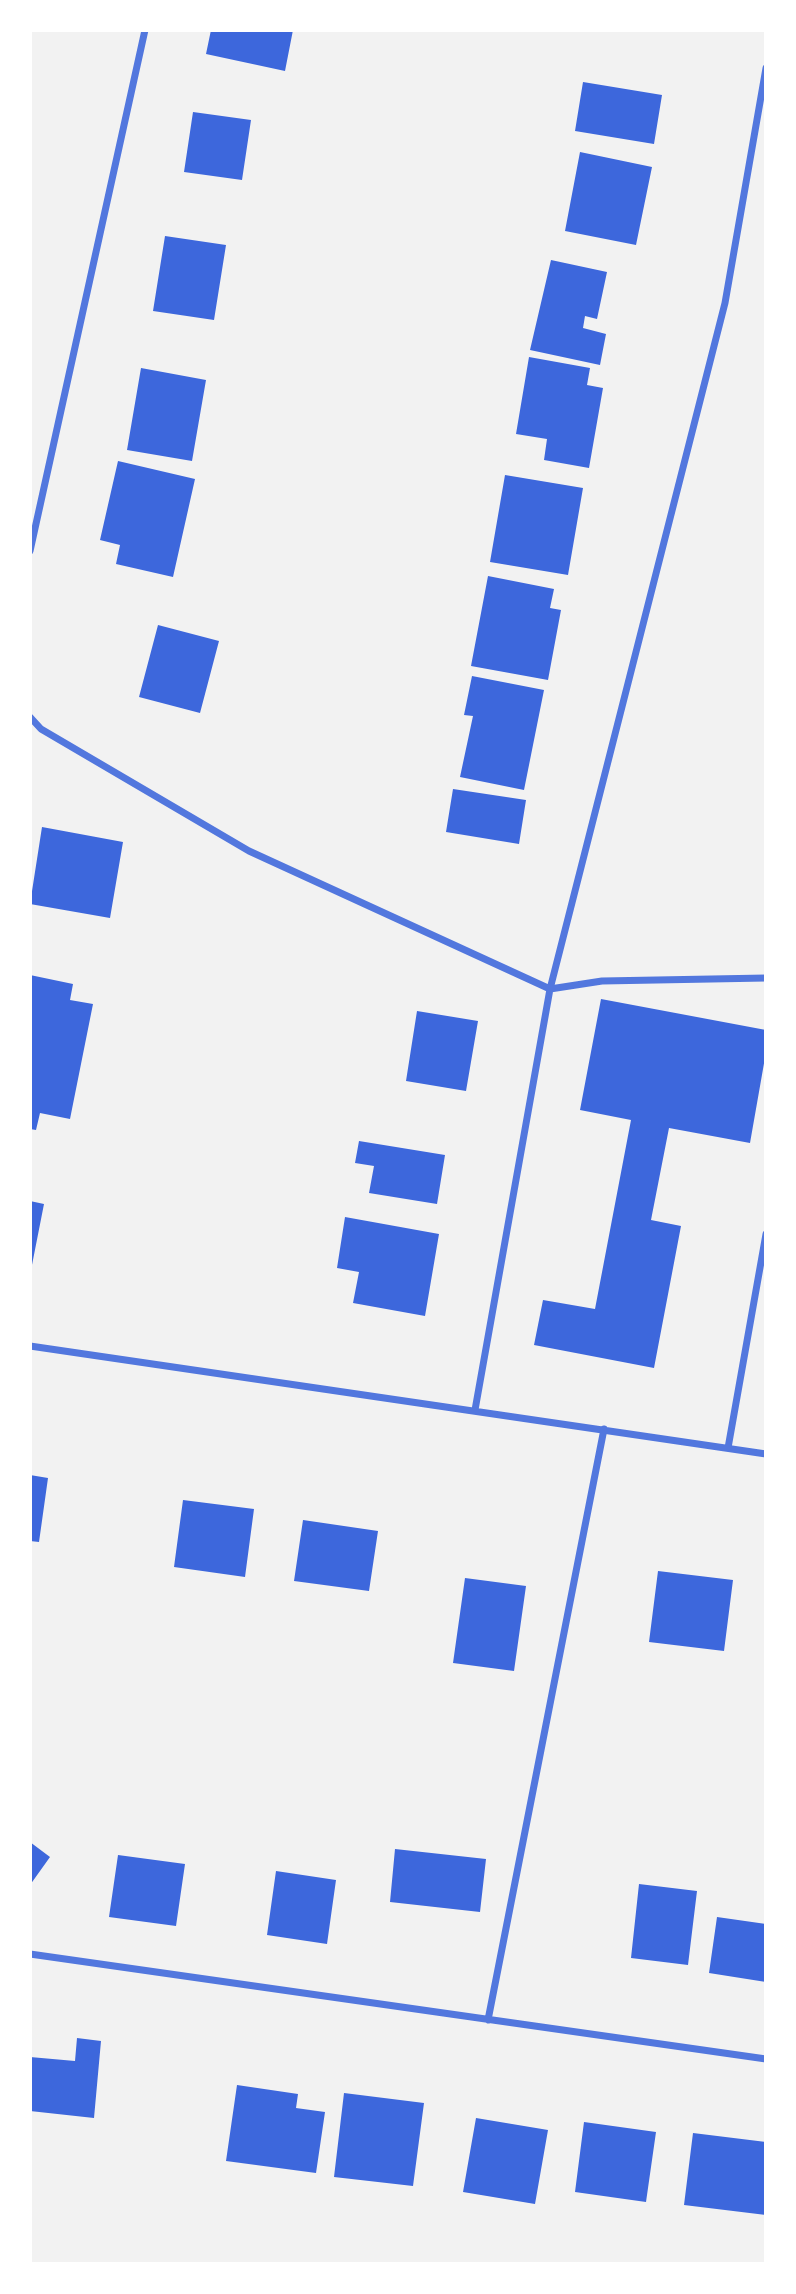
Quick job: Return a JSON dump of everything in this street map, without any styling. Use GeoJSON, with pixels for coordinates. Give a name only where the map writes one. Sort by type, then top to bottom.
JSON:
{"type":"FeatureCollection","features":[{"type":"Feature","properties":{"kind":"street"},"geometry":{"type":"LineString","coordinates":[[30,551],[145,30]]}},
{"type":"Feature","properties":{"kind":"street"},"geometry":{"type":"LineString","coordinates":[[475,1410],[550,989],[725,303],[766,68]]}},
{"type":"Feature","properties":{"kind":"street"},"geometry":{"type":"LineString","coordinates":[[30,717],[41,729],[249,850],[550,989],[602,981],[766,978]]}},
{"type":"Feature","properties":{"kind":"street"},"geometry":{"type":"LineString","coordinates":[[728,1448],[766,1234]]}},
{"type":"Feature","properties":{"kind":"street"},"geometry":{"type":"LineString","coordinates":[[30,1346],[766,1454]]}},
{"type":"Feature","properties":{"kind":"street"},"geometry":{"type":"LineString","coordinates":[[488,2020],[604,1429]]}},
{"type":"Feature","properties":{"kind":"street"},"geometry":{"type":"LineString","coordinates":[[30,1954],[766,2059]]}},
{"type":"Feature","properties":{"kind":"building"},"geometry":{"type":"Polygon","coordinates":[[[211,30],[293,30],[285,71],[206,54],[211,30]]]}},
{"type":"Feature","properties":{"kind":"building"},"geometry":{"type":"Polygon","coordinates":[[[583,82],[662,95],[654,144],[575,131],[583,82]]]}},
{"type":"Feature","properties":{"kind":"building"},"geometry":{"type":"Polygon","coordinates":[[[193,112],[251,120],[242,180],[184,172],[193,112]]]}},
{"type":"Feature","properties":{"kind":"building"},"geometry":{"type":"Polygon","coordinates":[[[580,152],[652,167],[636,245],[565,231],[580,152]]]}},
{"type":"Feature","properties":{"kind":"building"},"geometry":{"type":"Polygon","coordinates":[[[165,236],[226,245],[214,320],[153,311],[165,236]]]}},
{"type":"Feature","properties":{"kind":"building"},"geometry":{"type":"Polygon","coordinates":[[[551,260],[607,272],[597,319],[585,316],[583,328],[606,334],[600,365],[530,350],[551,260]]]}},
{"type":"Feature","properties":{"kind":"building"},"geometry":{"type":"Polygon","coordinates":[[[529,357],[590,368],[587,385],[603,388],[589,468],[544,460],[547,439],[516,434],[529,357]]]}},
{"type":"Feature","properties":{"kind":"building"},"geometry":{"type":"Polygon","coordinates":[[[141,368],[206,380],[192,461],[127,450],[141,368]]]}},
{"type":"Feature","properties":{"kind":"building"},"geometry":{"type":"Polygon","coordinates":[[[118,461],[195,479],[173,577],[116,564],[120,545],[100,540],[118,461]]]}},
{"type":"Feature","properties":{"kind":"building"},"geometry":{"type":"Polygon","coordinates":[[[505,475],[583,488],[568,575],[490,562],[505,475]]]}},
{"type":"Feature","properties":{"kind":"building"},"geometry":{"type":"Polygon","coordinates":[[[488,576],[554,589],[550,608],[561,610],[548,680],[471,666],[488,576]]]}},
{"type":"Feature","properties":{"kind":"building"},"geometry":{"type":"Polygon","coordinates":[[[158,625],[219,641],[200,713],[139,697],[158,625]]]}},
{"type":"Feature","properties":{"kind":"building"},"geometry":{"type":"Polygon","coordinates":[[[472,676],[544,690],[524,790],[460,777],[473,716],[464,715],[472,676]]]}},
{"type":"Feature","properties":{"kind":"building"},"geometry":{"type":"Polygon","coordinates":[[[453,789],[526,800],[519,844],[446,832],[453,789]]]}},
{"type":"Feature","properties":{"kind":"building"},"geometry":{"type":"Polygon","coordinates":[[[42,827],[123,842],[110,918],[30,904],[42,827]]]}},
{"type":"Feature","properties":{"kind":"building"},"geometry":{"type":"Polygon","coordinates":[[[30,975],[73,984],[70,1000],[93,1004],[70,1119],[40,1113],[36,1130],[30,1129],[30,975]]]}},
{"type":"Feature","properties":{"kind":"building"},"geometry":{"type":"Polygon","coordinates":[[[601,999],[766,1030],[766,1052],[750,1143],[669,1128],[651,1220],[681,1226],[654,1368],[534,1345],[543,1300],[595,1309],[631,1120],[580,1110],[601,999]]]}},
{"type":"Feature","properties":{"kind":"building"},"geometry":{"type":"Polygon","coordinates":[[[417,1011],[478,1021],[466,1091],[406,1081],[417,1011]]]}},
{"type":"Feature","properties":{"kind":"building"},"geometry":{"type":"Polygon","coordinates":[[[359,1141],[445,1155],[437,1204],[369,1193],[374,1166],[355,1163],[359,1141]]]}},
{"type":"Feature","properties":{"kind":"building"},"geometry":{"type":"Polygon","coordinates":[[[30,1201],[44,1204],[31,1270],[30,1270],[30,1201]]]}},
{"type":"Feature","properties":{"kind":"building"},"geometry":{"type":"Polygon","coordinates":[[[345,1217],[439,1234],[425,1316],[353,1303],[359,1272],[337,1268],[345,1217]]]}},
{"type":"Feature","properties":{"kind":"building"},"geometry":{"type":"Polygon","coordinates":[[[30,1475],[48,1478],[39,1542],[30,1541],[30,1475]]]}},
{"type":"Feature","properties":{"kind":"building"},"geometry":{"type":"Polygon","coordinates":[[[183,1500],[254,1509],[245,1577],[174,1567],[183,1500]]]}},
{"type":"Feature","properties":{"kind":"building"},"geometry":{"type":"Polygon","coordinates":[[[303,1520],[378,1531],[369,1591],[294,1581],[303,1520]]]}},
{"type":"Feature","properties":{"kind":"building"},"geometry":{"type":"Polygon","coordinates":[[[658,1571],[733,1580],[724,1651],[649,1642],[658,1571]]]}},
{"type":"Feature","properties":{"kind":"building"},"geometry":{"type":"Polygon","coordinates":[[[465,1578],[526,1586],[514,1671],[453,1663],[465,1578]]]}},
{"type":"Feature","properties":{"kind":"building"},"geometry":{"type":"Polygon","coordinates":[[[30,1842],[50,1857],[30,1885],[30,1842]]]}},
{"type":"Feature","properties":{"kind":"building"},"geometry":{"type":"Polygon","coordinates":[[[395,1849],[486,1859],[480,1912],[390,1902],[395,1849]]]}},
{"type":"Feature","properties":{"kind":"building"},"geometry":{"type":"Polygon","coordinates":[[[118,1855],[185,1864],[176,1926],[109,1917],[118,1855]]]}},
{"type":"Feature","properties":{"kind":"building"},"geometry":{"type":"Polygon","coordinates":[[[276,1871],[336,1880],[327,1944],[267,1935],[276,1871]]]}},
{"type":"Feature","properties":{"kind":"building"},"geometry":{"type":"Polygon","coordinates":[[[639,1884],[697,1891],[688,1965],[631,1958],[639,1884]]]}},
{"type":"Feature","properties":{"kind":"building"},"geometry":{"type":"Polygon","coordinates":[[[717,1917],[766,1924],[766,1982],[709,1973],[717,1917]]]}},
{"type":"Feature","properties":{"kind":"building"},"geometry":{"type":"Polygon","coordinates":[[[77,2038],[101,2041],[94,2118],[30,2111],[30,2057],[75,2061],[77,2038]]]}},
{"type":"Feature","properties":{"kind":"building"},"geometry":{"type":"Polygon","coordinates":[[[237,2085],[298,2094],[296,2108],[325,2112],[316,2173],[226,2161],[237,2085]]]}},
{"type":"Feature","properties":{"kind":"building"},"geometry":{"type":"Polygon","coordinates":[[[344,2093],[424,2103],[413,2186],[334,2177],[344,2093]]]}},
{"type":"Feature","properties":{"kind":"building"},"geometry":{"type":"Polygon","coordinates":[[[476,2118],[548,2130],[535,2204],[463,2192],[476,2118]]]}},
{"type":"Feature","properties":{"kind":"building"},"geometry":{"type":"Polygon","coordinates":[[[584,2122],[656,2132],[646,2202],[575,2192],[584,2122]]]}},
{"type":"Feature","properties":{"kind":"building"},"geometry":{"type":"Polygon","coordinates":[[[693,2133],[766,2142],[766,2215],[684,2205],[693,2133]]]}}]}
